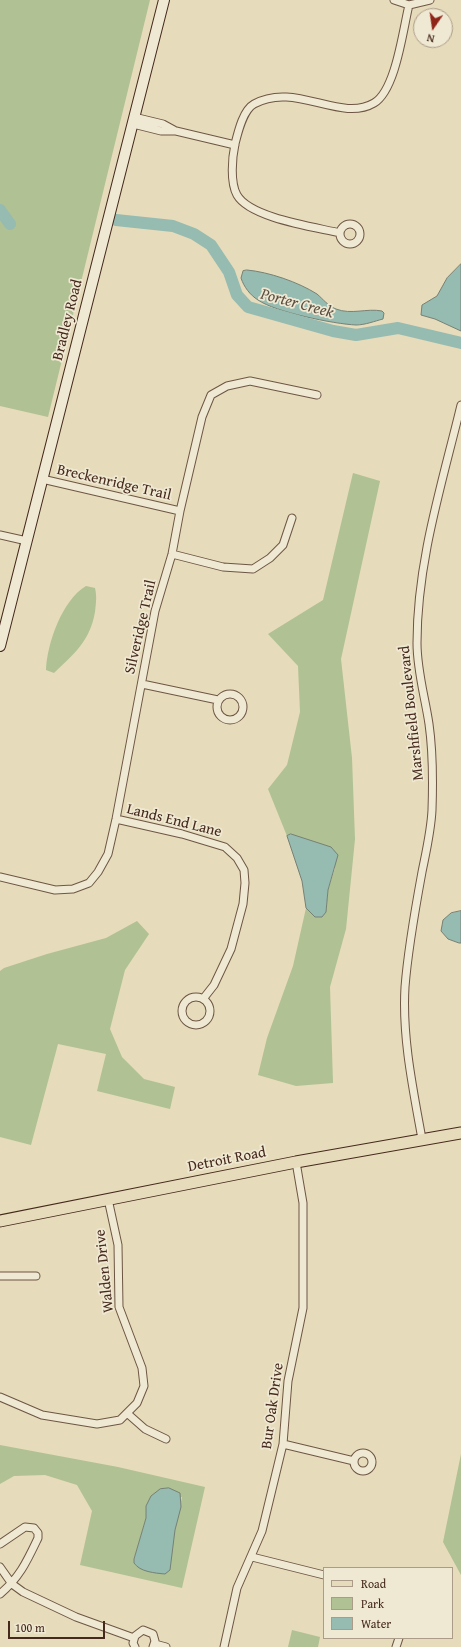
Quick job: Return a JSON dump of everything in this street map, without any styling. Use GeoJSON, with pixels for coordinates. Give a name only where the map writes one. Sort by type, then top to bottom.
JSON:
{"type":"FeatureCollection","features":[{"type":"Feature","properties":{"kind":"main road","name":"Detroit Road"},"geometry":{"type":"LineString","coordinates":[[0,1221],[296,1162],[461,1133]]}},
{"type":"Feature","properties":{"kind":"street","name":"Bradley Road"},"geometry":{"type":"LineString","coordinates":[[0,646],[164,0]]}},
{"type":"Feature","properties":{"kind":"street"},"geometry":{"type":"LineString","coordinates":[[394,0],[409,5],[430,0]]}},
{"type":"Feature","properties":{"kind":"street"},"geometry":{"type":"LineString","coordinates":[[340,233],[274,217],[252,209],[237,195],[232,171],[235,145],[243,119],[252,105],[265,99],[292,96],[348,109],[364,108],[376,102],[385,92],[392,79],[409,5]]}},
{"type":"Feature","properties":{"kind":"street"},"geometry":{"type":"LineString","coordinates":[[134,120],[161,131],[176,131],[235,145]]}},
{"type":"Feature","properties":{"kind":"street","name":"Silveridge Trail"},"geometry":{"type":"LineString","coordinates":[[1,876],[55,890],[73,889],[89,883],[98,872],[108,854],[116,819],[155,611],[172,554],[180,511],[202,417],[211,395],[227,386],[250,381],[317,395]]}},
{"type":"Feature","properties":{"kind":"street","name":"Marshfield Boulevard"},"geometry":{"type":"LineString","coordinates":[[422,1139],[411,1076],[406,1032],[405,988],[413,924],[432,812],[433,759],[429,723],[420,680],[417,646],[417,610],[422,563],[461,405]]}},
{"type":"Feature","properties":{"kind":"street","name":"Breckenridge Trail"},"geometry":{"type":"LineString","coordinates":[[42,479],[180,511]]}},
{"type":"Feature","properties":{"kind":"street"},"geometry":{"type":"LineString","coordinates":[[172,554],[223,567],[253,569],[270,558],[283,545],[292,518]]}},
{"type":"Feature","properties":{"kind":"street"},"geometry":{"type":"LineString","coordinates":[[0,535],[27,541]]}},
{"type":"Feature","properties":{"kind":"street"},"geometry":{"type":"LineString","coordinates":[[142,684],[218,700]]}},
{"type":"Feature","properties":{"kind":"street","name":"Lands End Lane"},"geometry":{"type":"LineString","coordinates":[[116,819],[182,834],[225,847],[237,858],[244,870],[245,883],[243,904],[231,949],[214,985],[203,999]]}},
{"type":"Feature","properties":{"kind":"street","name":"Bur Oak Drive"},"geometry":{"type":"LineString","coordinates":[[224,1647],[236,1594],[262,1531],[283,1444],[288,1381],[303,1308],[303,1203],[296,1162]]}},
{"type":"Feature","properties":{"kind":"street","name":"Walden Drive"},"geometry":{"type":"LineString","coordinates":[[108,1199],[118,1245],[119,1307],[142,1368],[144,1386],[137,1403],[128,1414]]}},
{"type":"Feature","properties":{"kind":"street"},"geometry":{"type":"LineString","coordinates":[[0,1276],[36,1276]]}},
{"type":"Feature","properties":{"kind":"street"},"geometry":{"type":"LineString","coordinates":[[0,1397],[42,1415],[97,1424],[120,1420],[128,1414],[145,1429],[166,1439]]}},
{"type":"Feature","properties":{"kind":"street"},"geometry":{"type":"LineString","coordinates":[[283,1444],[354,1461]]}},
{"type":"Feature","properties":{"kind":"street"},"geometry":{"type":"LineString","coordinates":[[0,1544],[25,1527],[34,1528],[38,1533],[38,1538],[22,1572],[12,1584],[0,1594]]}},
{"type":"Feature","properties":{"kind":"street"},"geometry":{"type":"LineString","coordinates":[[252,1557],[323,1575]]}},
{"type":"Feature","properties":{"kind":"street"},"geometry":{"type":"LineString","coordinates":[[0,1567],[12,1584],[23,1592],[71,1615],[134,1638]]}},
{"type":"Feature","properties":{"kind":"street"},"geometry":{"type":"LineString","coordinates":[[135,1647],[134,1638],[140,1631],[147,1631],[153,1634],[154,1646],[166,1647]]}},
{"type":"Feature","properties":{"kind":"green space"},"geometry":{"type":"Polygon","coordinates":[[[0,0],[150,0],[48,417],[0,406],[0,0]]]}},
{"type":"Feature","properties":{"kind":"green space"},"geometry":{"type":"Polygon","coordinates":[[[353,473],[380,481],[341,659],[352,758],[355,839],[346,929],[330,987],[333,1083],[296,1086],[258,1075],[267,1038],[293,966],[306,908],[315,917],[326,912],[328,890],[335,868],[291,834],[287,836],[268,789],[287,765],[300,712],[298,666],[268,634],[323,600],[353,473]]]}},
{"type":"Feature","properties":{"kind":"green space"},"geometry":{"type":"Polygon","coordinates":[[[86,586],[95,588],[96,594],[95,612],[89,631],[80,646],[54,673],[46,670],[49,648],[57,624],[70,601],[86,586]]]}},
{"type":"Feature","properties":{"kind":"green space"},"geometry":{"type":"Polygon","coordinates":[[[137,921],[149,934],[125,970],[110,1029],[122,1057],[144,1079],[175,1087],[170,1109],[97,1091],[106,1054],[58,1044],[31,1145],[0,1137],[0,971],[4,968],[47,954],[106,938],[137,921]]]}},
{"type":"Feature","properties":{"kind":"green space"},"geometry":{"type":"Polygon","coordinates":[[[0,1445],[118,1467],[205,1487],[182,1588],[80,1565],[92,1511],[77,1485],[45,1475],[14,1476],[0,1484],[0,1445]],[[182,1497],[146,1506],[146,1518],[134,1559],[136,1566],[175,1530],[182,1497]]]}},
{"type":"Feature","properties":{"kind":"green space"},"geometry":{"type":"Polygon","coordinates":[[[461,1454],[461,1575],[443,1542],[461,1454]]]}},
{"type":"Feature","properties":{"kind":"green space"},"geometry":{"type":"Polygon","coordinates":[[[292,1630],[320,1637],[318,1647],[288,1647],[292,1630]]]}},
{"type":"Feature","properties":{"kind":"water"},"geometry":{"type":"Polygon","coordinates":[[[461,264],[461,331],[435,319],[421,315],[422,305],[437,296],[447,278],[461,264]]]}},
{"type":"Feature","properties":{"kind":"water"},"geometry":{"type":"Polygon","coordinates":[[[247,270],[274,275],[301,285],[317,294],[333,308],[342,311],[382,311],[384,313],[383,319],[356,325],[305,317],[277,309],[252,296],[241,278],[243,271],[247,270]]]}},
{"type":"Feature","properties":{"kind":"water"},"geometry":{"type":"Polygon","coordinates":[[[291,834],[331,847],[338,855],[328,890],[326,912],[322,917],[315,917],[306,908],[302,881],[287,836],[291,834]]]}},
{"type":"Feature","properties":{"kind":"water"},"geometry":{"type":"Polygon","coordinates":[[[461,911],[461,943],[459,943],[448,939],[441,931],[443,920],[451,913],[461,911]]]}},
{"type":"Feature","properties":{"kind":"water"},"geometry":{"type":"Polygon","coordinates":[[[169,1488],[180,1493],[181,1507],[175,1530],[170,1570],[165,1574],[148,1572],[134,1563],[146,1518],[146,1506],[151,1496],[160,1489],[169,1488]]]}},
{"type":"Feature","properties":{"kind":"waterway","name":"Porter Creek"},"geometry":{"type":"LineString","coordinates":[[0,210],[10,224]]}},
{"type":"Feature","properties":{"kind":"waterway","name":"Porter Creek"},"geometry":{"type":"LineString","coordinates":[[116,220],[173,226],[194,234],[211,245],[229,272],[237,295],[248,307],[333,331],[356,335],[398,328],[461,343]]}}]}
